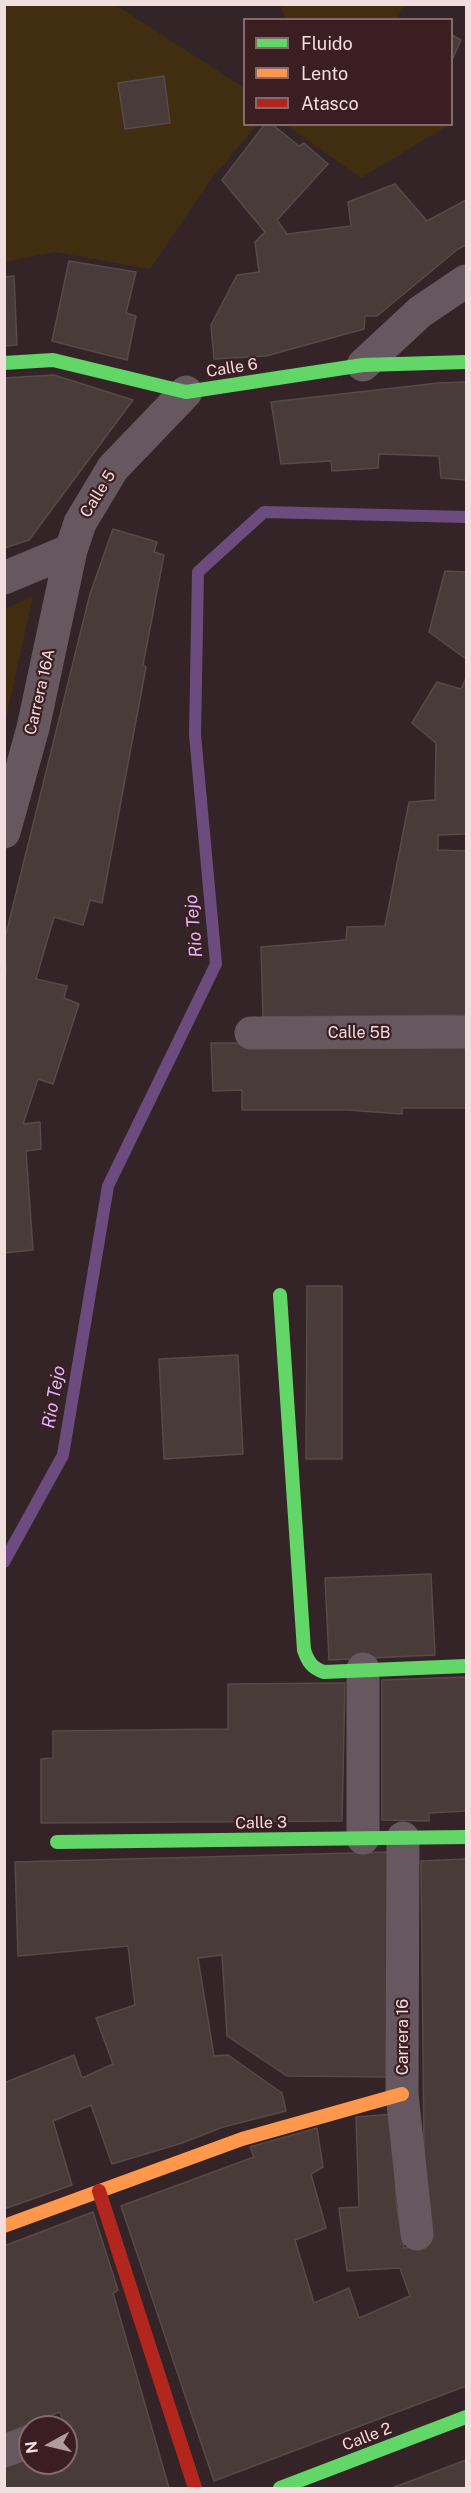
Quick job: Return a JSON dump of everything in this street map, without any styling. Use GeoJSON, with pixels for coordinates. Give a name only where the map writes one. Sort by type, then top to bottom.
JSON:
{"type":"FeatureCollection","features":[{"type":"Feature","properties":{"kind":"street"},"geometry":{"type":"LineString","coordinates":[[363,365],[420,312],[466,281]]}},
{"type":"Feature","properties":{"kind":"street","name":"Calle 6"},"geometry":{"type":"LineString","coordinates":[[4,363],[53,360],[186,392],[363,365],[466,362]]}},
{"type":"Feature","properties":{"kind":"street","name":"Calle 5"},"geometry":{"type":"LineString","coordinates":[[71,550],[80,523],[113,468],[186,392]]}},
{"type":"Feature","properties":{"kind":"street"},"geometry":{"type":"LineString","coordinates":[[4,578],[71,550]]}},
{"type":"Feature","properties":{"kind":"street","name":"Carrera 16A"},"geometry":{"type":"LineString","coordinates":[[4,832],[33,728],[71,550]]}},
{"type":"Feature","properties":{"kind":"street","name":"Calle 5B"},"geometry":{"type":"LineString","coordinates":[[251,1033],[466,1032]]}},
{"type":"Feature","properties":{"kind":"street"},"geometry":{"type":"LineString","coordinates":[[280,1295],[304,1650],[307,1663],[314,1669],[324,1672],[466,1665]]}},
{"type":"Feature","properties":{"kind":"street"},"geometry":{"type":"LineString","coordinates":[[363,1669],[363,1838]]}},
{"type":"Feature","properties":{"kind":"street","name":"Calle 3"},"geometry":{"type":"LineString","coordinates":[[57,1842],[466,1837]]}},
{"type":"Feature","properties":{"kind":"street","name":"Carrera 16"},"geometry":{"type":"LineString","coordinates":[[403,1838],[402,2094],[417,2234]]}},
{"type":"Feature","properties":{"kind":"street"},"geometry":{"type":"LineString","coordinates":[[4,2226],[242,2139],[402,2094]]}},
{"type":"Feature","properties":{"kind":"street"},"geometry":{"type":"LineString","coordinates":[[99,2191],[195,2488]]}},
{"type":"Feature","properties":{"kind":"street","name":"Calle 2"},"geometry":{"type":"LineString","coordinates":[[280,2488],[466,2417]]}},
{"type":"Feature","properties":{"kind":"shaded area"},"geometry":{"type":"Polygon","coordinates":[[[283,4],[408,4],[402,9],[398,18],[285,18],[281,7],[283,4]]]}},
{"type":"Feature","properties":{"kind":"shaded area"},"geometry":{"type":"Polygon","coordinates":[[[5,5],[116,5],[243,87],[243,126],[256,126],[212,178],[150,269],[54,252],[5,262],[5,5]]]}},
{"type":"Feature","properties":{"kind":"shaded area"},"geometry":{"type":"Polygon","coordinates":[[[287,126],[447,126],[361,178],[287,126]]]}},
{"type":"Feature","properties":{"kind":"shaded area"},"geometry":{"type":"Polygon","coordinates":[[[33,596],[5,722],[5,609],[33,596]]]}},
{"type":"Feature","properties":{"kind":"building"},"geometry":{"type":"Polygon","coordinates":[[[453,36],[461,40],[453,58],[453,36]]]}},
{"type":"Feature","properties":{"kind":"building"},"geometry":{"type":"Polygon","coordinates":[[[164,76],[170,123],[125,129],[118,83],[164,76]]]}},
{"type":"Feature","properties":{"kind":"building"},"geometry":{"type":"Polygon","coordinates":[[[263,126],[274,126],[299,146],[304,143],[328,164],[277,220],[287,234],[351,226],[348,202],[395,184],[427,221],[466,200],[466,245],[458,249],[377,316],[365,316],[364,329],[266,356],[214,359],[211,325],[237,275],[259,272],[255,242],[265,232],[222,180],[263,126]]]}},
{"type":"Feature","properties":{"kind":"building"},"geometry":{"type":"Polygon","coordinates":[[[69,261],[136,272],[126,313],[136,316],[127,360],[52,341],[69,261]]]}},
{"type":"Feature","properties":{"kind":"building"},"geometry":{"type":"Polygon","coordinates":[[[14,276],[17,345],[4,346],[4,277],[14,276]]]}},
{"type":"Feature","properties":{"kind":"building"},"geometry":{"type":"Polygon","coordinates":[[[54,375],[133,400],[29,540],[4,548],[4,378],[54,375]]]}},
{"type":"Feature","properties":{"kind":"building"},"geometry":{"type":"Polygon","coordinates":[[[466,382],[466,480],[441,478],[439,456],[379,454],[378,468],[332,471],[331,461],[281,464],[271,402],[438,383],[466,382]]]}},
{"type":"Feature","properties":{"kind":"building"},"geometry":{"type":"Polygon","coordinates":[[[113,529],[157,542],[154,552],[164,555],[143,665],[146,667],[102,903],[90,900],[83,925],[54,917],[36,979],[67,986],[64,998],[79,1004],[53,1084],[38,1079],[23,1124],[40,1122],[41,1149],[26,1151],[33,1250],[4,1253],[4,980],[6,972],[4,942],[90,594],[113,529]]]}},
{"type":"Feature","properties":{"kind":"building"},"geometry":{"type":"Polygon","coordinates":[[[445,571],[466,572],[466,659],[429,632],[445,571]]]}},
{"type":"Feature","properties":{"kind":"building"},"geometry":{"type":"Polygon","coordinates":[[[466,678],[466,834],[438,835],[438,850],[466,851],[466,1015],[263,1017],[261,947],[346,940],[347,927],[385,926],[409,802],[435,800],[436,743],[412,723],[437,682],[461,689],[466,678]]]}},
{"type":"Feature","properties":{"kind":"building"},"geometry":{"type":"Polygon","coordinates":[[[211,1043],[466,1043],[466,1108],[402,1108],[402,1114],[347,1110],[242,1110],[242,1090],[213,1091],[211,1043]]]}},
{"type":"Feature","properties":{"kind":"building"},"geometry":{"type":"Polygon","coordinates":[[[307,1286],[342,1286],[342,1459],[306,1459],[307,1286]]]}},
{"type":"Feature","properties":{"kind":"building"},"geometry":{"type":"Polygon","coordinates":[[[238,1355],[243,1454],[164,1459],[159,1359],[238,1355]]]}},
{"type":"Feature","properties":{"kind":"building"},"geometry":{"type":"Polygon","coordinates":[[[431,1574],[435,1655],[329,1660],[325,1578],[431,1574]]]}},
{"type":"Feature","properties":{"kind":"building"},"geometry":{"type":"Polygon","coordinates":[[[466,1677],[466,1811],[429,1813],[429,1821],[382,1820],[382,1680],[466,1677]]]}},
{"type":"Feature","properties":{"kind":"building"},"geometry":{"type":"Polygon","coordinates":[[[345,1683],[342,1821],[41,1823],[41,1759],[53,1758],[53,1731],[228,1729],[228,1684],[345,1683]]]}},
{"type":"Feature","properties":{"kind":"building"},"geometry":{"type":"Polygon","coordinates":[[[389,1852],[391,2077],[287,2076],[227,2036],[222,1955],[198,1958],[214,2056],[228,2055],[282,2093],[286,2111],[223,2127],[182,2143],[112,2164],[91,2105],[53,2121],[72,2185],[4,2209],[4,2083],[74,2055],[82,2078],[113,2064],[96,2018],[135,2005],[128,1946],[18,1956],[15,1862],[389,1852]]]}},
{"type":"Feature","properties":{"kind":"building"},"geometry":{"type":"Polygon","coordinates":[[[466,1859],[466,2386],[214,2481],[121,2206],[254,2157],[250,2147],[317,2128],[323,2167],[311,2174],[326,2228],[295,2240],[314,2303],[349,2288],[359,2318],[410,2296],[400,2268],[347,2271],[339,2208],[359,2207],[356,2117],[394,2114],[396,2203],[404,2248],[425,2245],[421,1861],[466,1859]]]}},
{"type":"Feature","properties":{"kind":"building"},"geometry":{"type":"Polygon","coordinates":[[[93,2212],[118,2290],[113,2293],[169,2488],[4,2488],[4,2466],[18,2461],[18,2475],[78,2475],[78,2415],[61,2415],[60,2412],[52,2415],[18,2415],[18,2428],[4,2434],[4,2246],[93,2212]]]}},
{"type":"Feature","properties":{"kind":"building"},"geometry":{"type":"Polygon","coordinates":[[[466,2460],[466,2488],[392,2488],[466,2460]]]}},
{"type":"Feature","properties":{"kind":"waterway","name":"Rio Tejo"},"geometry":{"type":"LineString","coordinates":[[4,1562],[63,1455],[108,1186],[216,964],[195,735],[198,572],[264,512],[466,517]]}},
{"type":"Feature","properties":{"kind":"traffic: fast"},"geometry":{"type":"LineString","coordinates":[[4,363],[53,360],[186,392],[363,365],[466,362]]}},
{"type":"Feature","properties":{"kind":"traffic: fast"},"geometry":{"type":"LineString","coordinates":[[280,1295],[304,1650],[307,1658],[313,1666],[324,1672],[466,1666]]}},
{"type":"Feature","properties":{"kind":"traffic: fast"},"geometry":{"type":"LineString","coordinates":[[57,1842],[466,1837]]}},
{"type":"Feature","properties":{"kind":"traffic: fast"},"geometry":{"type":"LineString","coordinates":[[280,2488],[466,2417]]}},
{"type":"Feature","properties":{"kind":"traffic: slow"},"geometry":{"type":"LineString","coordinates":[[4,2226],[242,2139],[402,2094]]}},
{"type":"Feature","properties":{"kind":"traffic: jam"},"geometry":{"type":"LineString","coordinates":[[99,2191],[195,2488]]}}]}
